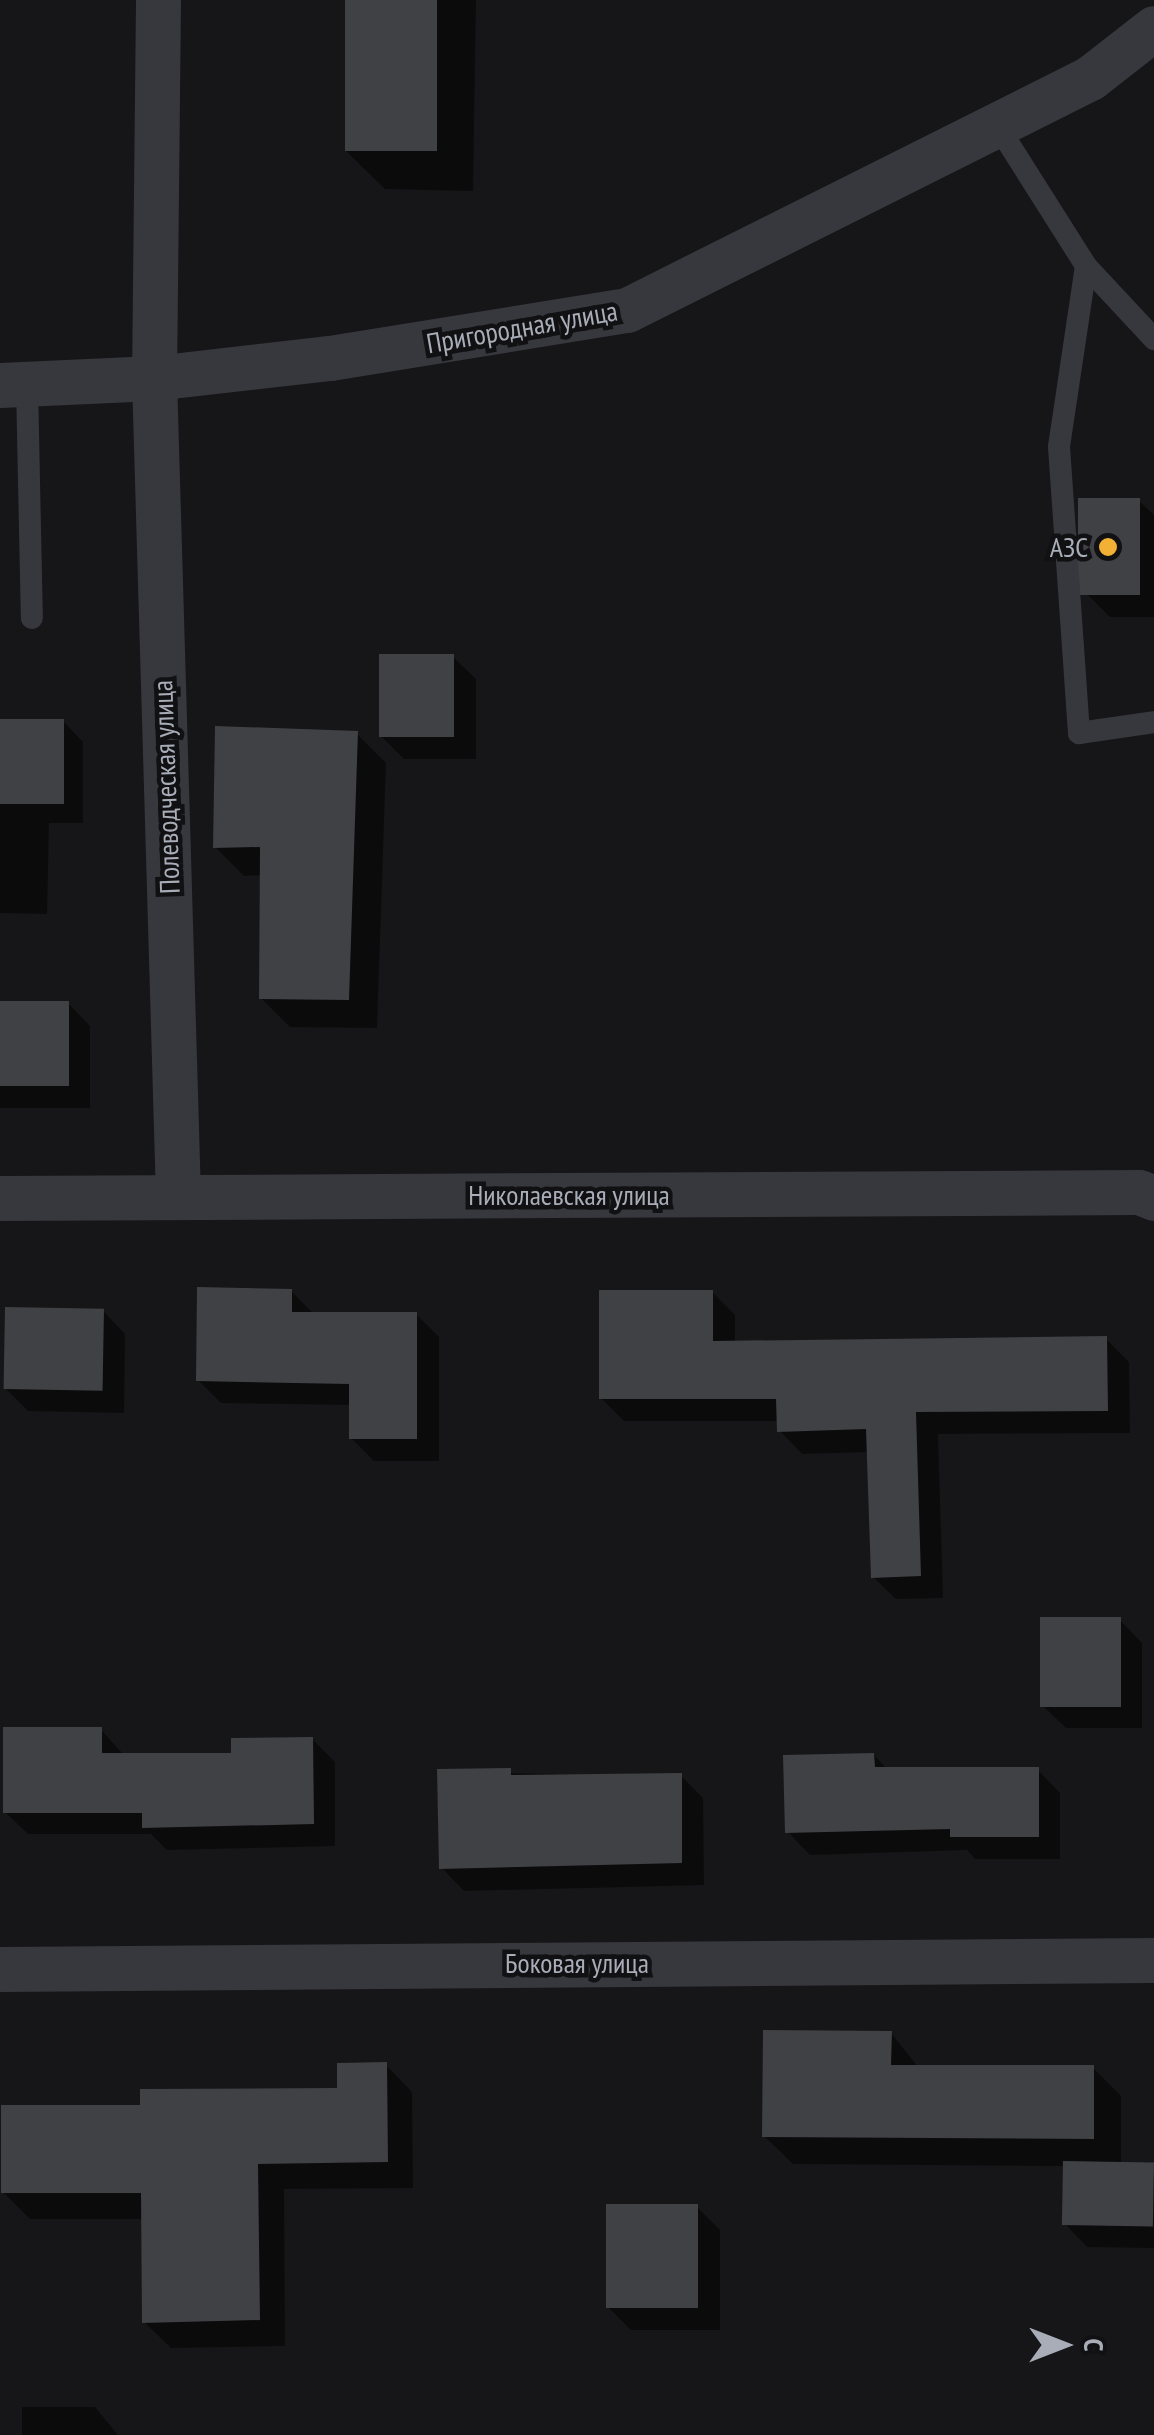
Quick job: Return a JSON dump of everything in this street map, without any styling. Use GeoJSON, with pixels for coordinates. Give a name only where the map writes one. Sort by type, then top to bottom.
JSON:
{"type":"FeatureCollection","features":[{"type":"Feature","properties":{"kind":"street","name":"Полеводческая улица"},"geometry":{"type":"LineString","coordinates":[[158,0],[154,378],[178,1196]]}},
{"type":"Feature","properties":{"kind":"street","name":"Пригородная улица"},"geometry":{"type":"LineString","coordinates":[[14,384],[154,378],[330,358],[626,310],[1090,78],[1154,28]]}},
{"type":"Feature","properties":{"kind":"street","name":"Николаевская улица"},"geometry":{"type":"LineString","coordinates":[[0,1198],[1146,1195]]}},
{"type":"Feature","properties":{"kind":"street","name":"Боковая улица"},"geometry":{"type":"LineString","coordinates":[[0,1969],[1154,1960]]}},
{"type":"Feature","properties":{"kind":"lane"},"geometry":{"type":"LineString","coordinates":[[997,124],[1086,266],[1154,338]]}},
{"type":"Feature","properties":{"kind":"lane"},"geometry":{"type":"LineString","coordinates":[[1086,266],[1059,447],[1079,733],[1154,722]]}},
{"type":"Feature","properties":{"kind":"lane"},"geometry":{"type":"LineString","coordinates":[[14,384],[32,618]]}},
{"type":"Feature","properties":{"kind":"building"},"geometry":{"type":"Polygon","coordinates":[[[345,0],[437,0],[437,151],[345,151],[345,0]]]}},
{"type":"Feature","properties":{"kind":"building","name":"АЗС"},"geometry":{"type":"Polygon","coordinates":[[[1078,498],[1140,498],[1140,595],[1078,595],[1078,498]]]}},
{"type":"Feature","properties":{"kind":"building"},"geometry":{"type":"Polygon","coordinates":[[[379,654],[454,654],[454,737],[379,737],[379,654]]]}},
{"type":"Feature","properties":{"kind":"building"},"geometry":{"type":"Polygon","coordinates":[[[0,719],[64,719],[64,804],[0,804],[0,719]]]}},
{"type":"Feature","properties":{"kind":"building"},"geometry":{"type":"Polygon","coordinates":[[[215,726],[358,731],[349,1000],[259,999],[260,847],[213,848],[215,726]]]}},
{"type":"Feature","properties":{"kind":"building"},"geometry":{"type":"Polygon","coordinates":[[[0,1001],[69,1001],[69,1086],[0,1086],[0,1001]]]}},
{"type":"Feature","properties":{"kind":"building"},"geometry":{"type":"Polygon","coordinates":[[[197,1287],[292,1289],[292,1312],[417,1312],[417,1439],[349,1439],[349,1384],[196,1381],[197,1287]]]}},
{"type":"Feature","properties":{"kind":"building"},"geometry":{"type":"Polygon","coordinates":[[[599,1290],[713,1290],[713,1341],[1107,1336],[1108,1411],[916,1412],[921,1576],[871,1578],[866,1429],[777,1432],[776,1399],[599,1399],[599,1290]]]}},
{"type":"Feature","properties":{"kind":"building"},"geometry":{"type":"Polygon","coordinates":[[[5,1307],[104,1309],[103,1391],[4,1389],[5,1307]]]}},
{"type":"Feature","properties":{"kind":"building"},"geometry":{"type":"Polygon","coordinates":[[[1040,1617],[1121,1617],[1121,1707],[1040,1707],[1040,1617]]]}},
{"type":"Feature","properties":{"kind":"building"},"geometry":{"type":"Polygon","coordinates":[[[3,1727],[102,1727],[102,1753],[231,1753],[231,1738],[313,1737],[314,1824],[142,1828],[142,1813],[3,1813],[3,1727]]]}},
{"type":"Feature","properties":{"kind":"building"},"geometry":{"type":"Polygon","coordinates":[[[874,1753],[875,1767],[1039,1767],[1039,1837],[950,1837],[950,1829],[785,1833],[783,1755],[874,1753]]]}},
{"type":"Feature","properties":{"kind":"building"},"geometry":{"type":"Polygon","coordinates":[[[511,1768],[511,1775],[682,1773],[682,1863],[439,1869],[437,1769],[511,1768]]]}},
{"type":"Feature","properties":{"kind":"building"},"geometry":{"type":"Polygon","coordinates":[[[763,2030],[892,2031],[891,2065],[1094,2065],[1094,2139],[762,2137],[763,2030]]]}},
{"type":"Feature","properties":{"kind":"building"},"geometry":{"type":"Polygon","coordinates":[[[387,2062],[388,2162],[258,2164],[260,2320],[142,2323],[141,2193],[1,2193],[1,2105],[140,2105],[140,2089],[337,2088],[337,2063],[387,2062]]]}},
{"type":"Feature","properties":{"kind":"building"},"geometry":{"type":"Polygon","coordinates":[[[1063,2161],[1154,2163],[1153,2227],[1062,2225],[1063,2161]]]}},
{"type":"Feature","properties":{"kind":"building"},"geometry":{"type":"Polygon","coordinates":[[[606,2204],[698,2204],[698,2308],[606,2308],[606,2204]]]}},
{"type":"Feature","properties":{"kind":"place","name":"АЗС"},"geometry":{"type":"Point","coordinates":[1108,547]}}]}
